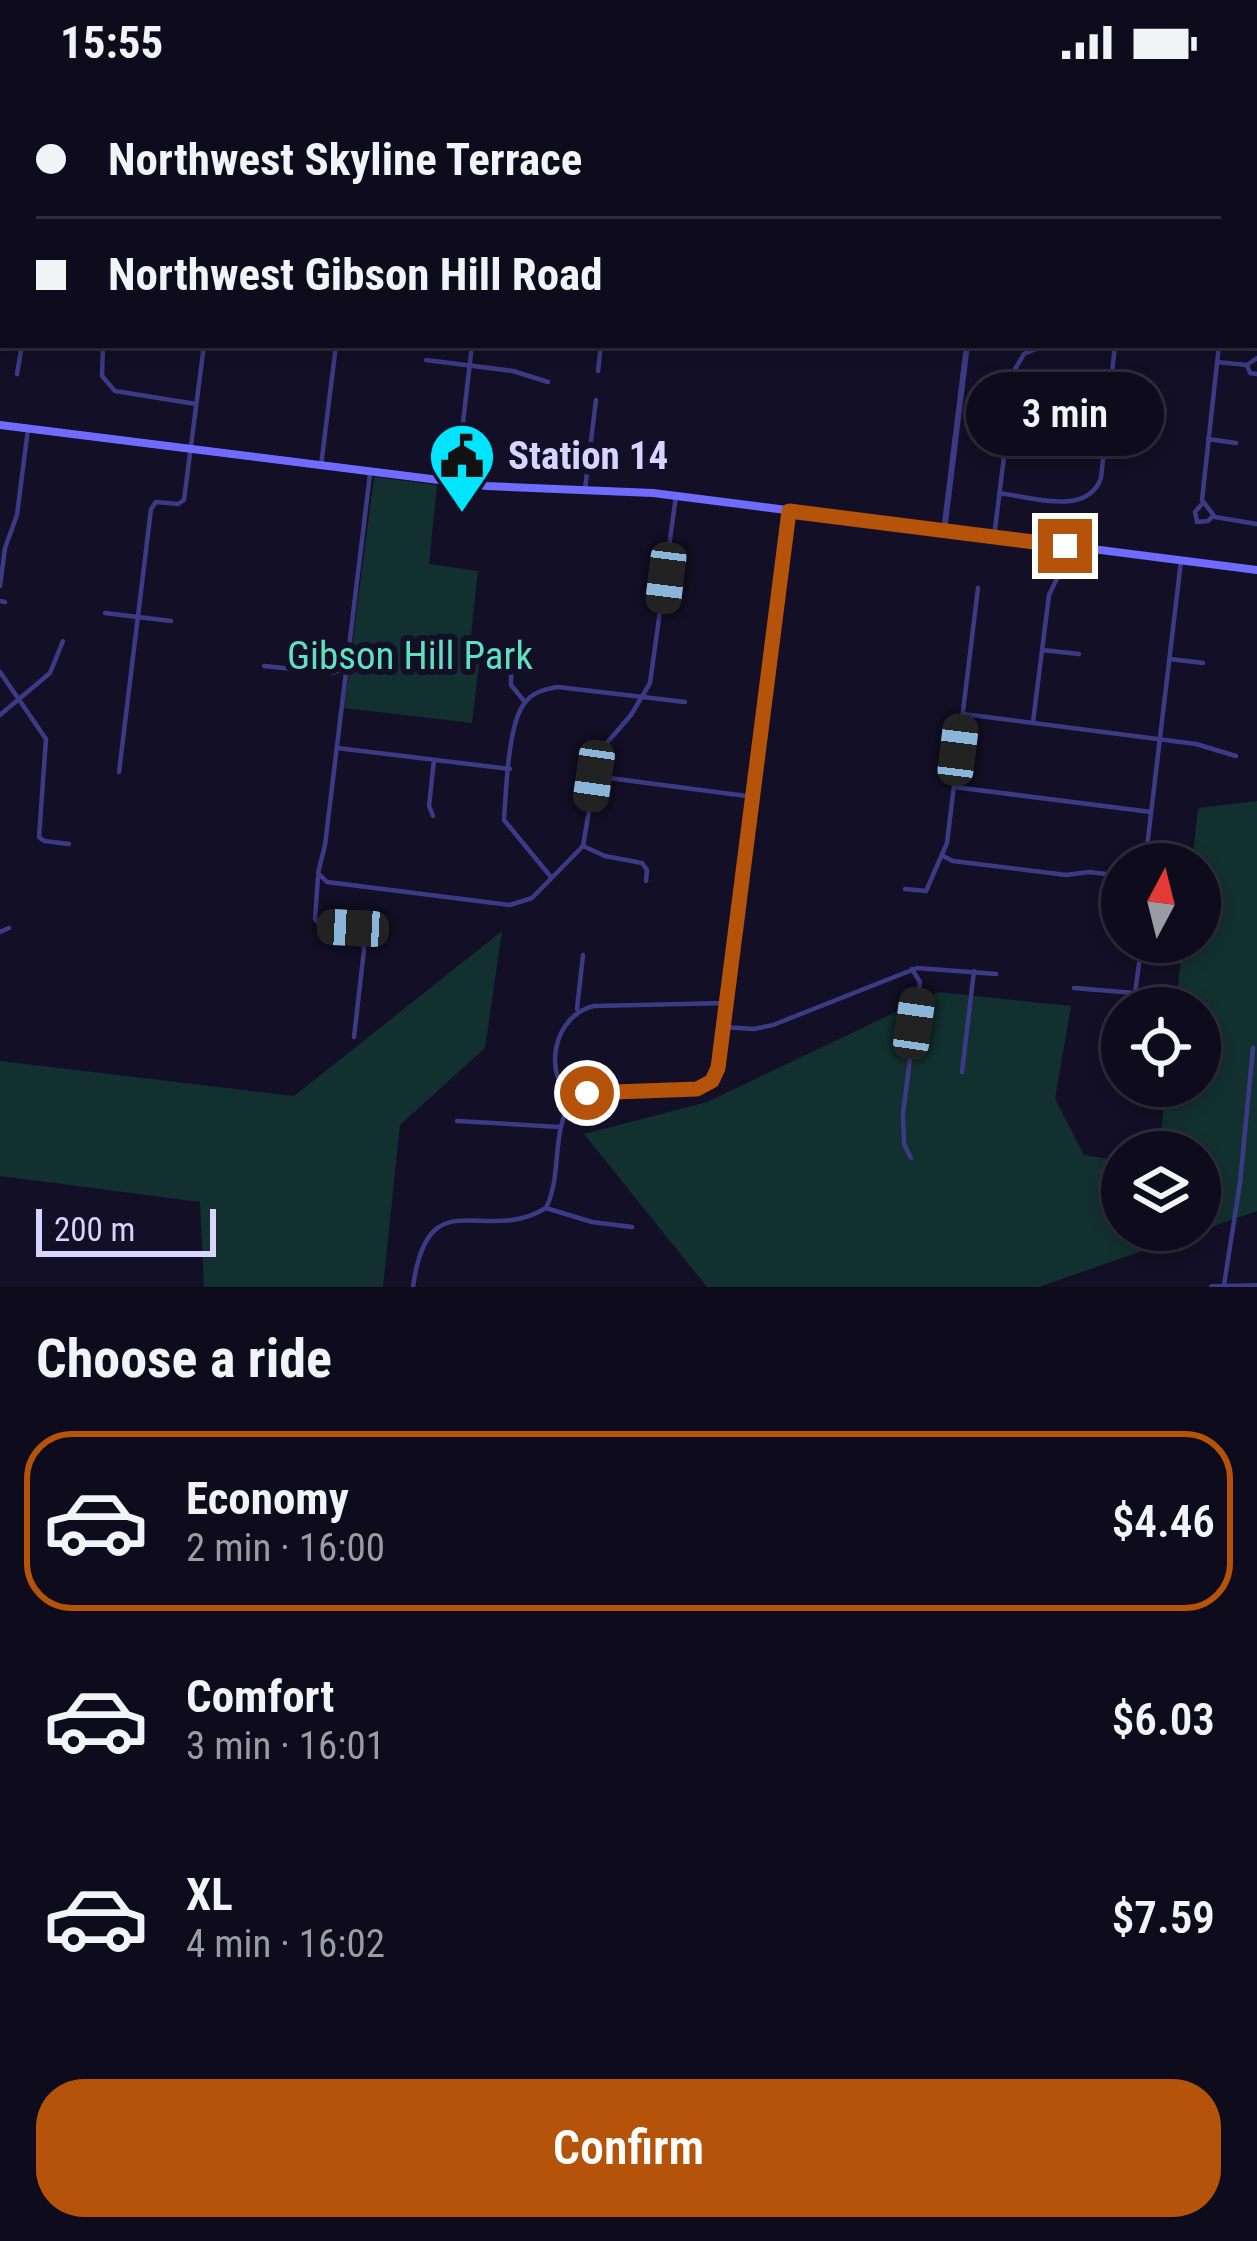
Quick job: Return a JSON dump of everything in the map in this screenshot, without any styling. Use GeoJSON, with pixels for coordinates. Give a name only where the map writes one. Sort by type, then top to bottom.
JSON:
{"type":"FeatureCollection","features":[{"type":"Feature","properties":{"kind":"main road"},"geometry":{"type":"LineString","coordinates":[[0,425],[456,482],[676,496],[1257,571]]}},
{"type":"Feature","properties":{"kind":"street"},"geometry":{"type":"LineString","coordinates":[[1257,88],[1257,131]]}},
{"type":"Feature","properties":{"kind":"street"},"geometry":{"type":"LineString","coordinates":[[17,374],[21,348]]}},
{"type":"Feature","properties":{"kind":"street"},"geometry":{"type":"LineString","coordinates":[[103,348],[100,370],[115,392],[196,404]]}},
{"type":"Feature","properties":{"kind":"street"},"geometry":{"type":"LineString","coordinates":[[119,772],[151,509],[156,502],[184,500],[204,348]]}},
{"type":"Feature","properties":{"kind":"street"},"geometry":{"type":"LineString","coordinates":[[321,466],[336,348]]}},
{"type":"Feature","properties":{"kind":"street"},"geometry":{"type":"LineString","coordinates":[[456,482],[472,348]]}},
{"type":"Feature","properties":{"kind":"street"},"geometry":{"type":"LineString","coordinates":[[598,371],[602,348]]}},
{"type":"Feature","properties":{"kind":"street"},"geometry":{"type":"LineString","coordinates":[[944,531],[967,348]]}},
{"type":"Feature","properties":{"kind":"street"},"geometry":{"type":"LineString","coordinates":[[994,537],[1016,365],[1038,348]]}},
{"type":"Feature","properties":{"kind":"street"},"geometry":{"type":"LineString","coordinates":[[999,493],[1074,502],[1093,494],[1101,478],[1115,348]]}},
{"type":"Feature","properties":{"kind":"street"},"geometry":{"type":"LineString","coordinates":[[1219,348],[1208,439],[1208,510],[1257,524]]}},
{"type":"Feature","properties":{"kind":"street"},"geometry":{"type":"LineString","coordinates":[[1217,362],[1247,365],[1257,358]]}},
{"type":"Feature","properties":{"kind":"street"},"geometry":{"type":"LineString","coordinates":[[426,360],[512,371],[548,382]]}},
{"type":"Feature","properties":{"kind":"street"},"geometry":{"type":"LineString","coordinates":[[1247,365],[1250,373],[1257,374]]}},
{"type":"Feature","properties":{"kind":"street"},"geometry":{"type":"LineString","coordinates":[[585,490],[596,400]]}},
{"type":"Feature","properties":{"kind":"street"},"geometry":{"type":"LineString","coordinates":[[1008,421],[1039,425]]}},
{"type":"Feature","properties":{"kind":"street"},"geometry":{"type":"LineString","coordinates":[[0,586],[5,548],[17,515],[28,429]]}},
{"type":"Feature","properties":{"kind":"street"},"geometry":{"type":"LineString","coordinates":[[1208,439],[1236,443]]}},
{"type":"Feature","properties":{"kind":"street"},"geometry":{"type":"LineString","coordinates":[[354,1037],[362,933],[322,926],[315,920],[370,472]]}},
{"type":"Feature","properties":{"kind":"street"},"geometry":{"type":"LineString","coordinates":[[318,873],[327,882],[510,904],[529,900],[583,846],[602,745],[643,697],[654,669],[676,496]]}},
{"type":"Feature","properties":{"kind":"street"},"geometry":{"type":"LineString","coordinates":[[546,1208],[553,1189],[560,1127],[573,1099],[593,1092],[705,1086],[718,1068],[789,511]]}},
{"type":"Feature","properties":{"kind":"street"},"geometry":{"type":"LineString","coordinates":[[1033,722],[1049,595],[1062,568],[1065,546]]}},
{"type":"Feature","properties":{"kind":"street"},"geometry":{"type":"LineString","coordinates":[[1147,843],[1181,561]]}},
{"type":"Feature","properties":{"kind":"street"},"geometry":{"type":"LineString","coordinates":[[905,889],[926,891],[943,856],[978,588]]}},
{"type":"Feature","properties":{"kind":"street"},"geometry":{"type":"LineString","coordinates":[[105,613],[171,621]]}},
{"type":"Feature","properties":{"kind":"street"},"geometry":{"type":"LineString","coordinates":[[0,715],[54,669],[63,641]]}},
{"type":"Feature","properties":{"kind":"street"},"geometry":{"type":"LineString","coordinates":[[1042,650],[1079,654]]}},
{"type":"Feature","properties":{"kind":"street"},"geometry":{"type":"LineString","coordinates":[[1170,659],[1203,663]]}},
{"type":"Feature","properties":{"kind":"street"},"geometry":{"type":"LineString","coordinates":[[511,661],[512,688],[525,702]]}},
{"type":"Feature","properties":{"kind":"street"},"geometry":{"type":"LineString","coordinates":[[264,666],[333,673],[346,667]]}},
{"type":"Feature","properties":{"kind":"street"},"geometry":{"type":"LineString","coordinates":[[0,672],[41,728],[47,747],[39,837],[69,844]]}},
{"type":"Feature","properties":{"kind":"street"},"geometry":{"type":"LineString","coordinates":[[552,878],[506,826],[515,724],[525,702],[553,687],[685,702]]}},
{"type":"Feature","properties":{"kind":"street"},"geometry":{"type":"LineString","coordinates":[[963,714],[1196,744],[1236,756]]}},
{"type":"Feature","properties":{"kind":"street"},"geometry":{"type":"LineString","coordinates":[[337,748],[510,769]]}},
{"type":"Feature","properties":{"kind":"street"},"geometry":{"type":"LineString","coordinates":[[433,816],[429,806],[434,760]]}},
{"type":"Feature","properties":{"kind":"street"},"geometry":{"type":"LineString","coordinates":[[594,776],[754,797]]}},
{"type":"Feature","properties":{"kind":"street"},"geometry":{"type":"LineString","coordinates":[[954,787],[1151,812]]}},
{"type":"Feature","properties":{"kind":"street"},"geometry":{"type":"LineString","coordinates":[[583,846],[605,856],[642,862],[646,881]]}},
{"type":"Feature","properties":{"kind":"street"},"geometry":{"type":"LineString","coordinates":[[943,856],[1066,875],[1101,873]]}},
{"type":"Feature","properties":{"kind":"street"},"geometry":{"type":"LineString","coordinates":[[0,932],[9,928]]}},
{"type":"Feature","properties":{"kind":"street"},"geometry":{"type":"LineString","coordinates":[[573,1099],[559,1086],[555,1069],[560,1037],[575,1013],[583,955]]}},
{"type":"Feature","properties":{"kind":"street"},"geometry":{"type":"LineString","coordinates":[[1074,988],[1135,993],[1139,963]]}},
{"type":"Feature","properties":{"kind":"street"},"geometry":{"type":"LineString","coordinates":[[725,1027],[773,1025],[912,969],[996,974]]}},
{"type":"Feature","properties":{"kind":"street"},"geometry":{"type":"LineString","coordinates":[[911,1158],[903,1126],[920,982],[912,969]]}},
{"type":"Feature","properties":{"kind":"street"},"geometry":{"type":"LineString","coordinates":[[962,1072],[974,971]]}},
{"type":"Feature","properties":{"kind":"street"},"geometry":{"type":"LineString","coordinates":[[575,1013],[594,1006],[728,1003]]}},
{"type":"Feature","properties":{"kind":"street"},"geometry":{"type":"LineString","coordinates":[[1224,1286],[1240,1183],[1252,1048]]}},
{"type":"Feature","properties":{"kind":"street"},"geometry":{"type":"LineString","coordinates":[[458,1121],[560,1127]]}},
{"type":"Feature","properties":{"kind":"street"},"geometry":{"type":"LineString","coordinates":[[413,1287],[420,1249],[434,1229],[451,1222],[523,1217],[546,1208],[592,1222],[632,1227]]}},
{"type":"Feature","properties":{"kind":"street"},"geometry":{"type":"LineString","coordinates":[[1211,1287],[1257,1286]]}},
{"type":"Feature","properties":{"kind":"green space","name":"Gibson Hill Park"},"geometry":{"type":"Polygon","coordinates":[[[374,477],[437,485],[429,564],[478,571],[469,654],[480,656],[472,723],[344,708],[374,477]]]}},
{"type":"Feature","properties":{"kind":"green space"},"geometry":{"type":"Polygon","coordinates":[[[1257,801],[1257,1211],[1221,1224],[1221,1131],[1161,1131],[1164,1107],[1221,1107],[1221,987],[1178,987],[1180,963],[1221,963],[1221,843],[1194,843],[1198,808],[1257,801]]]}},
{"type":"Feature","properties":{"kind":"green space"},"geometry":{"type":"Polygon","coordinates":[[[502,931],[485,1048],[400,1125],[383,1287],[204,1287],[200,1202],[0,1176],[0,1061],[294,1096],[502,931]]]}},
{"type":"Feature","properties":{"kind":"green space"},"geometry":{"type":"Polygon","coordinates":[[[938,992],[1071,1006],[1055,1099],[1084,1155],[1101,1158],[1101,1251],[1142,1251],[1039,1287],[707,1287],[584,1134],[707,1102],[938,992]]]}},
{"type":"Feature","properties":{"kind":"waterway"},"geometry":{"type":"LineString","coordinates":[[789,541],[791,526]]}},
{"type":"Feature","properties":{"kind":"waterway"},"geometry":{"type":"LineString","coordinates":[[787,557],[788,550]]}},
{"type":"Feature","properties":{"kind":"waterway"},"geometry":{"type":"LineString","coordinates":[[777,638],[786,568]]}},
{"type":"Feature","properties":{"kind":"waterway"},"geometry":{"type":"LineString","coordinates":[[770,690],[775,649]]}},
{"type":"Feature","properties":{"kind":"waterway"},"geometry":{"type":"LineString","coordinates":[[765,738],[769,701]]}},
{"type":"Feature","properties":{"kind":"waterway"},"geometry":{"type":"LineString","coordinates":[[762,764],[764,748]]}},
{"type":"Feature","properties":{"kind":"waterway"},"geometry":{"type":"LineString","coordinates":[[758,793],[761,774]]}},
{"type":"Feature","properties":{"kind":"waterway"},"geometry":{"type":"LineString","coordinates":[[750,862],[756,813]]}},
{"type":"Feature","properties":{"kind":"waterway"},"geometry":{"type":"LineString","coordinates":[[747,891],[749,868]]}},
{"type":"Feature","properties":{"kind":"waterway"},"geometry":{"type":"LineString","coordinates":[[742,932],[746,900]]}},
{"type":"Feature","properties":{"kind":"place","name":"Station 14"},"geometry":{"type":"Point","coordinates":[462,515]}},
{"type":"Feature","properties":{"kind":"route"},"geometry":{"type":"LineString","coordinates":[[587,1093],[697,1089],[712,1081],[718,1068],[789,511],[1065,546]]}}]}
